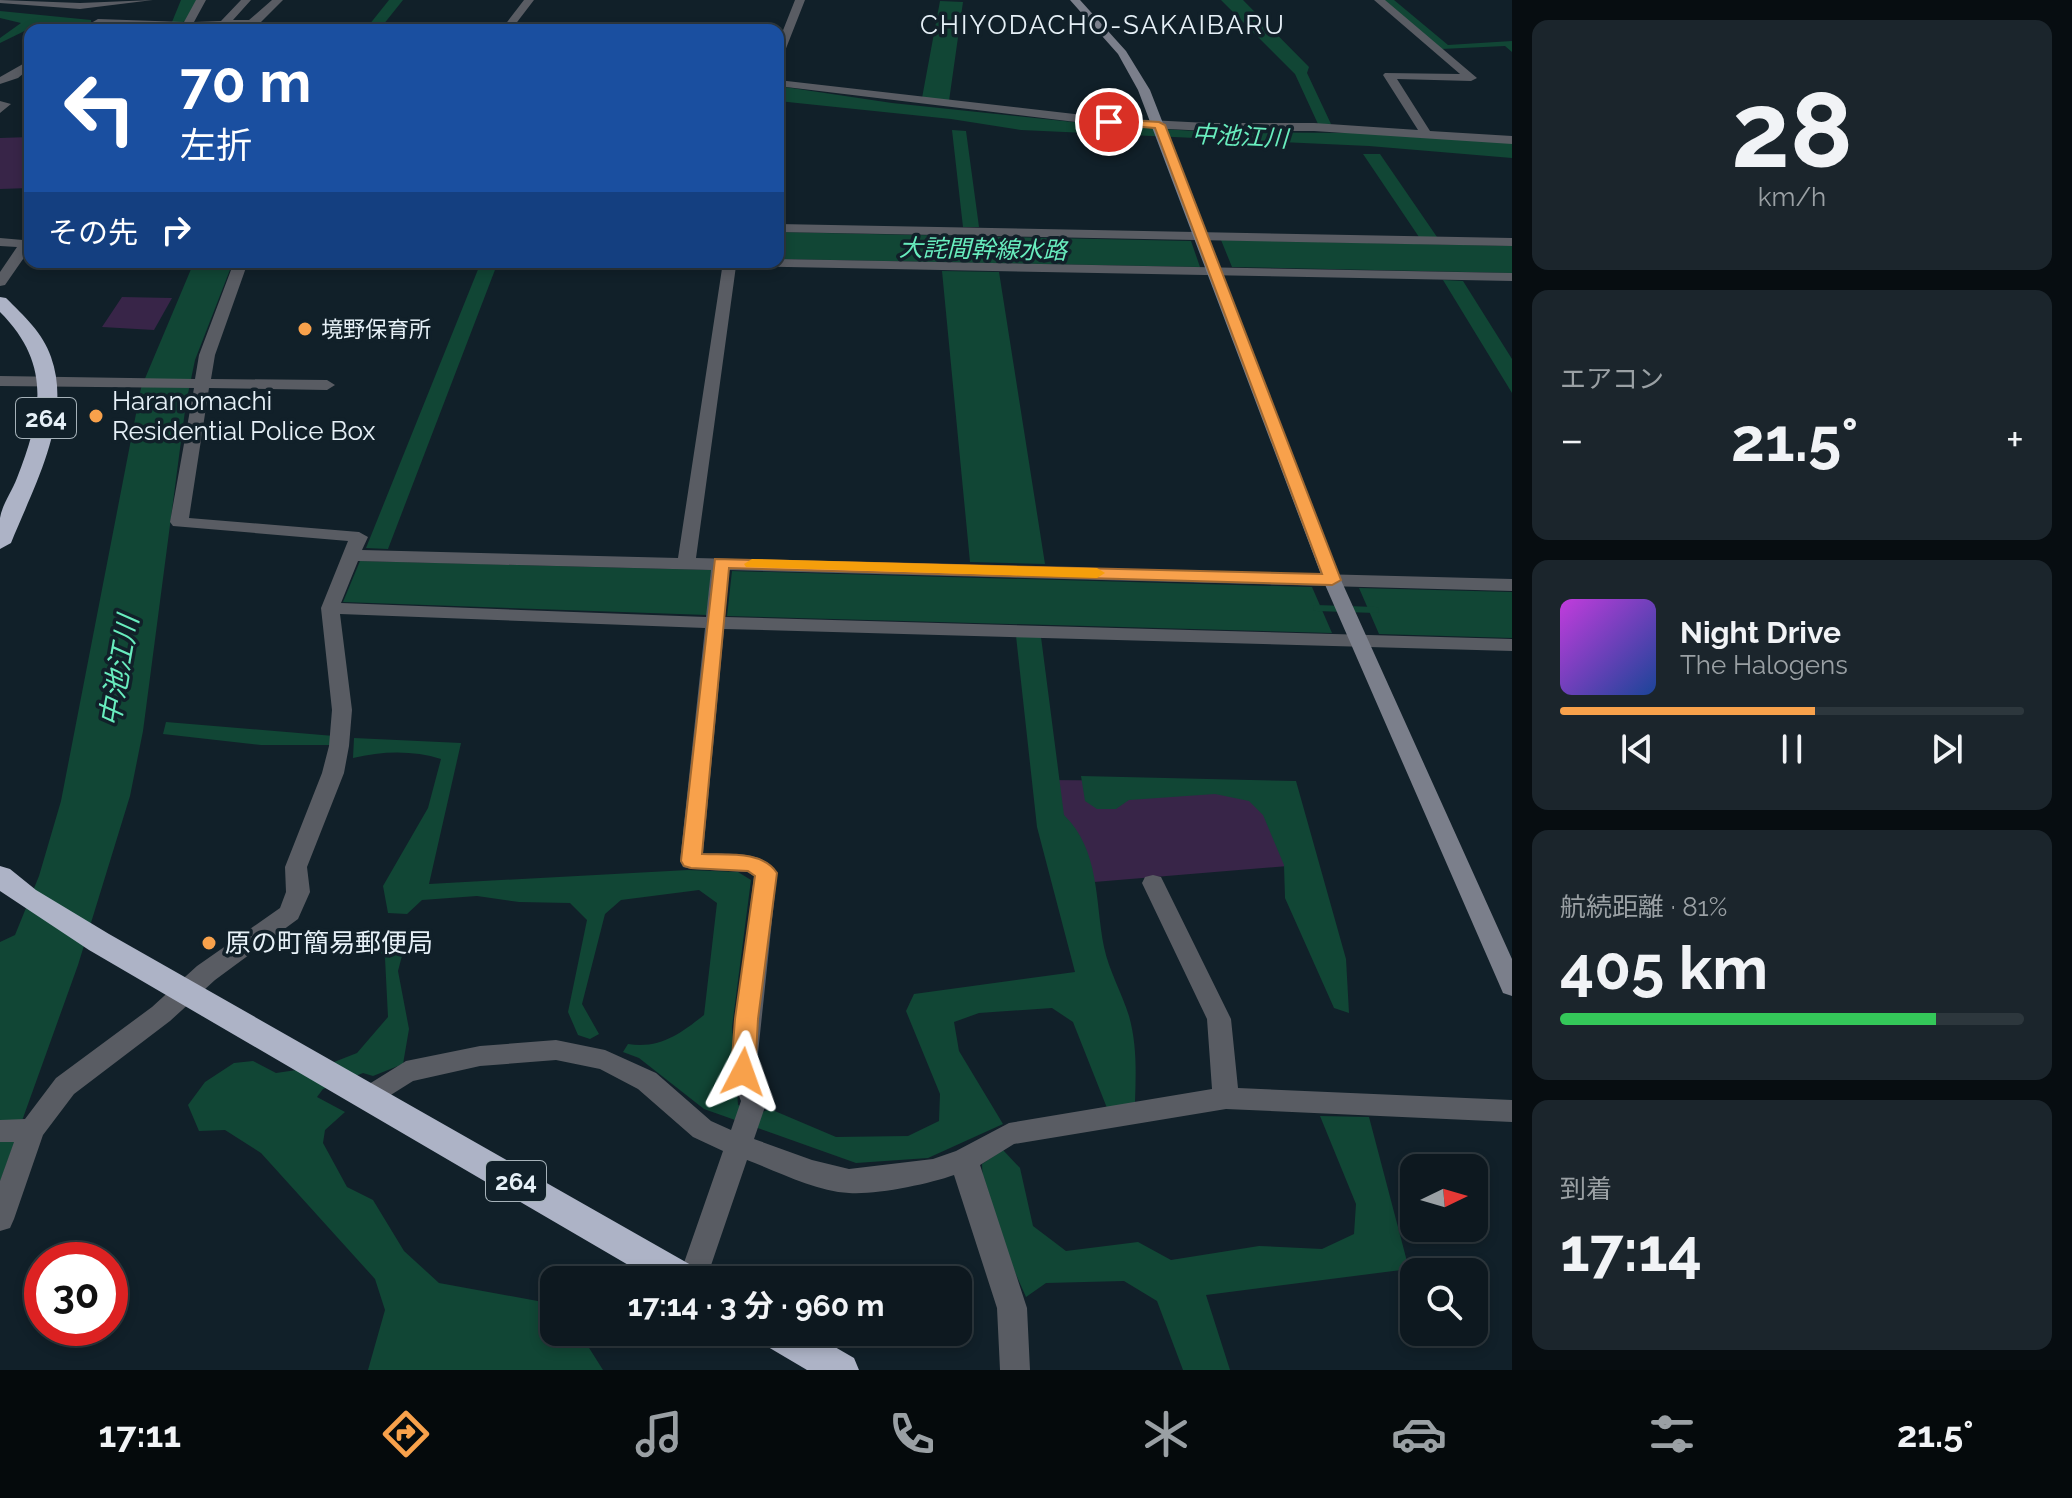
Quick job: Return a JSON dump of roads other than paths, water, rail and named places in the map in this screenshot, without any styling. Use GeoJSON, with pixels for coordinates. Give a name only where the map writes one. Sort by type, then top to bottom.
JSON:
{"type":"FeatureCollection","features":[{"type":"Feature","properties":{"kind":"highway","name":"264"},"geometry":{"type":"LineString","coordinates":[[0,543],[38,447],[48,412],[49,382],[38,342],[24,322],[1,305]]}},
{"type":"Feature","properties":{"kind":"highway","name":"264"},"geometry":{"type":"LineString","coordinates":[[0,876],[26,897],[99,942],[665,1266]]}},
{"type":"Feature","properties":{"kind":"highway"},"geometry":{"type":"LineString","coordinates":[[800,1346],[841,1370]]}},
{"type":"Feature","properties":{"kind":"street"},"geometry":{"type":"LineString","coordinates":[[0,0],[148,0]]}},
{"type":"Feature","properties":{"kind":"street"},"geometry":{"type":"LineString","coordinates":[[181,23],[201,0]]}},
{"type":"Feature","properties":{"kind":"street"},"geometry":{"type":"LineString","coordinates":[[169,24],[224,24],[246,0]]}},
{"type":"Feature","properties":{"kind":"street"},"geometry":{"type":"LineString","coordinates":[[253,24],[278,0]]}},
{"type":"Feature","properties":{"kind":"street"},"geometry":{"type":"LineString","coordinates":[[511,24],[529,0]]}},
{"type":"Feature","properties":{"kind":"street"},"geometry":{"type":"LineString","coordinates":[[784,41],[800,0]]}},
{"type":"Feature","properties":{"kind":"street"},"geometry":{"type":"LineString","coordinates":[[1075,0],[1122,53],[1144,90],[1332,580],[1512,986]]}},
{"type":"Feature","properties":{"kind":"street"},"geometry":{"type":"LineString","coordinates":[[1379,0],[1471,78],[1389,75],[1425,132]]}},
{"type":"Feature","properties":{"kind":"street"},"geometry":{"type":"LineString","coordinates":[[89,2],[91,24]]}},
{"type":"Feature","properties":{"kind":"street"},"geometry":{"type":"LineString","coordinates":[[0,81],[24,68]]}},
{"type":"Feature","properties":{"kind":"street"},"geometry":{"type":"LineString","coordinates":[[784,84],[1049,116],[1163,134],[1425,132],[1512,140]]}},
{"type":"Feature","properties":{"kind":"street"},"geometry":{"type":"LineString","coordinates":[[784,228],[1512,242]]}},
{"type":"Feature","properties":{"kind":"street"},"geometry":{"type":"LineString","coordinates":[[0,242],[24,242]]}},
{"type":"Feature","properties":{"kind":"street"},"geometry":{"type":"LineString","coordinates":[[0,282],[24,248]]}},
{"type":"Feature","properties":{"kind":"street"},"geometry":{"type":"LineString","coordinates":[[784,263],[1512,277]]}},
{"type":"Feature","properties":{"kind":"street"},"geometry":{"type":"LineString","coordinates":[[239,268],[207,355],[179,522],[359,537],[366,555]]}},
{"type":"Feature","properties":{"kind":"street"},"geometry":{"type":"LineString","coordinates":[[686,562],[730,268]]}},
{"type":"Feature","properties":{"kind":"street"},"geometry":{"type":"LineString","coordinates":[[0,381],[327,385]]}},
{"type":"Feature","properties":{"kind":"street"},"geometry":{"type":"LineString","coordinates":[[366,555],[1512,585]]}},
{"type":"Feature","properties":{"kind":"street"},"geometry":{"type":"LineString","coordinates":[[0,1219],[32,1130],[65,1086],[290,913],[298,892],[296,867],[333,773],[340,740],[342,710],[330,608],[366,555]]}},
{"type":"Feature","properties":{"kind":"street"},"geometry":{"type":"LineString","coordinates":[[694,1266],[747,1125],[743,1072],[766,873],[752,864],[691,861],[721,563]]}},
{"type":"Feature","properties":{"kind":"street"},"geometry":{"type":"LineString","coordinates":[[330,608],[715,623],[1512,645]]}},
{"type":"Feature","properties":{"kind":"street"},"geometry":{"type":"LineString","coordinates":[[1153,883],[1219,1019],[1226,1098]]}},
{"type":"Feature","properties":{"kind":"street"},"geometry":{"type":"LineString","coordinates":[[358,1090],[406,1072],[480,1056],[556,1050],[605,1060],[647,1081],[702,1129],[747,1125],[812,1172],[849,1181],[933,1171],[966,1159],[1009,1134],[1226,1098],[1512,1111]]}},
{"type":"Feature","properties":{"kind":"street"},"geometry":{"type":"LineString","coordinates":[[0,1131],[32,1130]]}},
{"type":"Feature","properties":{"kind":"street"},"geometry":{"type":"LineString","coordinates":[[966,1159],[968,1175],[1012,1308],[1015,1370]]}},
{"type":"Feature","properties":{"kind":"water"},"geometry":{"type":"Polygon","coordinates":[[[181,0],[197,0],[185,21],[179,24],[172,22],[181,0]]]}},
{"type":"Feature","properties":{"kind":"water"},"geometry":{"type":"Polygon","coordinates":[[[389,0],[403,0],[384,24],[370,24],[389,0]]]}},
{"type":"Feature","properties":{"kind":"water"},"geometry":{"type":"Polygon","coordinates":[[[1221,0],[1243,0],[1309,67],[1307,73],[1331,124],[1318,124],[1295,74],[1221,0]]]}},
{"type":"Feature","properties":{"kind":"water"},"geometry":{"type":"Polygon","coordinates":[[[1383,0],[1394,0],[1448,45],[1512,41],[1512,52],[1505,46],[1441,49],[1383,0]]]}},
{"type":"Feature","properties":{"kind":"water"},"geometry":{"type":"Polygon","coordinates":[[[940,1],[963,2],[949,101],[922,98],[940,1]]]}},
{"type":"Feature","properties":{"kind":"water"},"geometry":{"type":"Polygon","coordinates":[[[0,11],[91,20],[91,23],[100,24],[24,24],[24,31],[0,43],[0,38],[21,23],[0,18],[0,11]]]}},
{"type":"Feature","properties":{"kind":"water","name":"中池江川"},"geometry":{"type":"Polygon","coordinates":[[[784,87],[892,103],[1101,125],[1210,132],[1362,133],[1512,143],[1512,158],[1369,146],[1021,130],[951,119],[784,102],[784,87]]]}},
{"type":"Feature","properties":{"kind":"water"},"geometry":{"type":"Polygon","coordinates":[[[952,130],[966,131],[979,227],[963,227],[952,130]]]}},
{"type":"Feature","properties":{"kind":"water"},"geometry":{"type":"Polygon","coordinates":[[[1363,154],[1380,154],[1437,237],[1419,237],[1363,154]]]}},
{"type":"Feature","properties":{"kind":"water","name":"大詫間幹線水路"},"geometry":{"type":"Polygon","coordinates":[[[784,232],[1191,241],[1200,267],[784,259],[784,232]]]}},
{"type":"Feature","properties":{"kind":"water"},"geometry":{"type":"Polygon","coordinates":[[[1221,240],[1512,246],[1512,273],[1232,267],[1221,240]]]}},
{"type":"Feature","properties":{"kind":"water","name":"中池江川"},"geometry":{"type":"Polygon","coordinates":[[[191,268],[231,268],[195,360],[186,403],[143,731],[130,796],[78,965],[0,1182],[0,942],[15,935],[39,876],[61,801],[141,388],[191,268]]]}},
{"type":"Feature","properties":{"kind":"water"},"geometry":{"type":"Polygon","coordinates":[[[479,268],[496,268],[388,549],[366,548],[479,268]]]}},
{"type":"Feature","properties":{"kind":"water"},"geometry":{"type":"Polygon","coordinates":[[[942,271],[999,272],[1045,564],[970,562],[942,271]]]}},
{"type":"Feature","properties":{"kind":"water"},"geometry":{"type":"Polygon","coordinates":[[[1443,280],[1463,281],[1512,359],[1512,393],[1443,280]]]}},
{"type":"Feature","properties":{"kind":"water"},"geometry":{"type":"Polygon","coordinates":[[[360,561],[711,570],[707,615],[343,602],[360,561]]]}},
{"type":"Feature","properties":{"kind":"water"},"geometry":{"type":"Polygon","coordinates":[[[732,571],[1312,587],[1332,633],[727,616],[732,571]]]}},
{"type":"Feature","properties":{"kind":"water"},"geometry":{"type":"Polygon","coordinates":[[[1359,588],[1512,592],[1512,638],[1379,634],[1359,588]]]}},
{"type":"Feature","properties":{"kind":"water"},"geometry":{"type":"Polygon","coordinates":[[[1016,636],[1041,637],[1064,815],[1076,829],[1090,860],[1104,947],[1132,1027],[1135,1102],[1126,1108],[1107,1108],[1073,1022],[1052,1008],[979,1013],[954,1022],[959,1051],[1003,1124],[928,1158],[856,1163],[704,1109],[639,1058],[623,1052],[628,1044],[650,1044],[669,1038],[704,1015],[717,903],[699,890],[621,900],[605,914],[582,1004],[599,1034],[590,1039],[578,1035],[568,1012],[587,920],[570,903],[519,902],[477,896],[422,900],[407,914],[388,913],[383,886],[428,808],[441,759],[397,752],[353,758],[354,738],[461,743],[429,884],[688,870],[738,872],[751,880],[732,1027],[738,1105],[758,1114],[770,1109],[836,1137],[908,1136],[939,1121],[940,1094],[906,1011],[914,994],[1075,972],[1037,827],[1016,636]]]}},
{"type":"Feature","properties":{"kind":"water"},"geometry":{"type":"Polygon","coordinates":[[[166,722],[334,736],[333,745],[261,745],[163,734],[166,722]]]}},
{"type":"Feature","properties":{"kind":"water"},"geometry":{"type":"Polygon","coordinates":[[[1081,776],[1296,781],[1346,959],[1349,1013],[1334,1008],[1285,898],[1284,865],[1263,815],[1249,801],[1215,794],[1129,800],[1116,809],[1097,809],[1085,801],[1081,776]]]}},
{"type":"Feature","properties":{"kind":"water"},"geometry":{"type":"Polygon","coordinates":[[[384,930],[396,930],[404,948],[398,971],[409,1029],[403,1064],[373,1076],[363,1073],[323,1089],[317,1097],[345,1112],[325,1130],[323,1143],[347,1187],[373,1200],[404,1251],[439,1283],[540,1301],[540,1346],[588,1346],[603,1370],[368,1370],[385,1310],[375,1279],[261,1153],[225,1130],[199,1131],[188,1105],[205,1082],[234,1063],[253,1061],[276,1073],[324,1066],[357,1053],[388,1017],[385,958],[376,946],[384,930]]]}},
{"type":"Feature","properties":{"kind":"water"},"geometry":{"type":"Polygon","coordinates":[[[1320,1116],[1369,1117],[1406,1258],[1400,1258],[1400,1270],[1206,1295],[1230,1370],[1183,1370],[1157,1301],[1124,1281],[1046,1283],[1026,1297],[984,1202],[982,1164],[1003,1150],[1020,1168],[1033,1226],[1066,1251],[1138,1242],[1171,1260],[1259,1246],[1322,1249],[1354,1234],[1356,1204],[1320,1116]]]}},
{"type":"Feature","properties":{"kind":"waterway"},"geometry":{"type":"LineString","coordinates":[[1316,608],[1376,610]]}},
{"type":"Feature","properties":{"kind":"place","name":"境野保育所"},"geometry":{"type":"Point","coordinates":[305,329]}},
{"type":"Feature","properties":{"kind":"place","name":"Haranomachi Residential Police Box"},"geometry":{"type":"Point","coordinates":[96,416]}},
{"type":"Feature","properties":{"kind":"place","name":"原の町簡易郵便局"},"geometry":{"type":"Point","coordinates":[209,943]}},
{"type":"Feature","properties":{"kind":"district","name":"CHIYODACHO-SAKAIBARU"},"geometry":{"type":"Point","coordinates":[1103,25]}}]}
